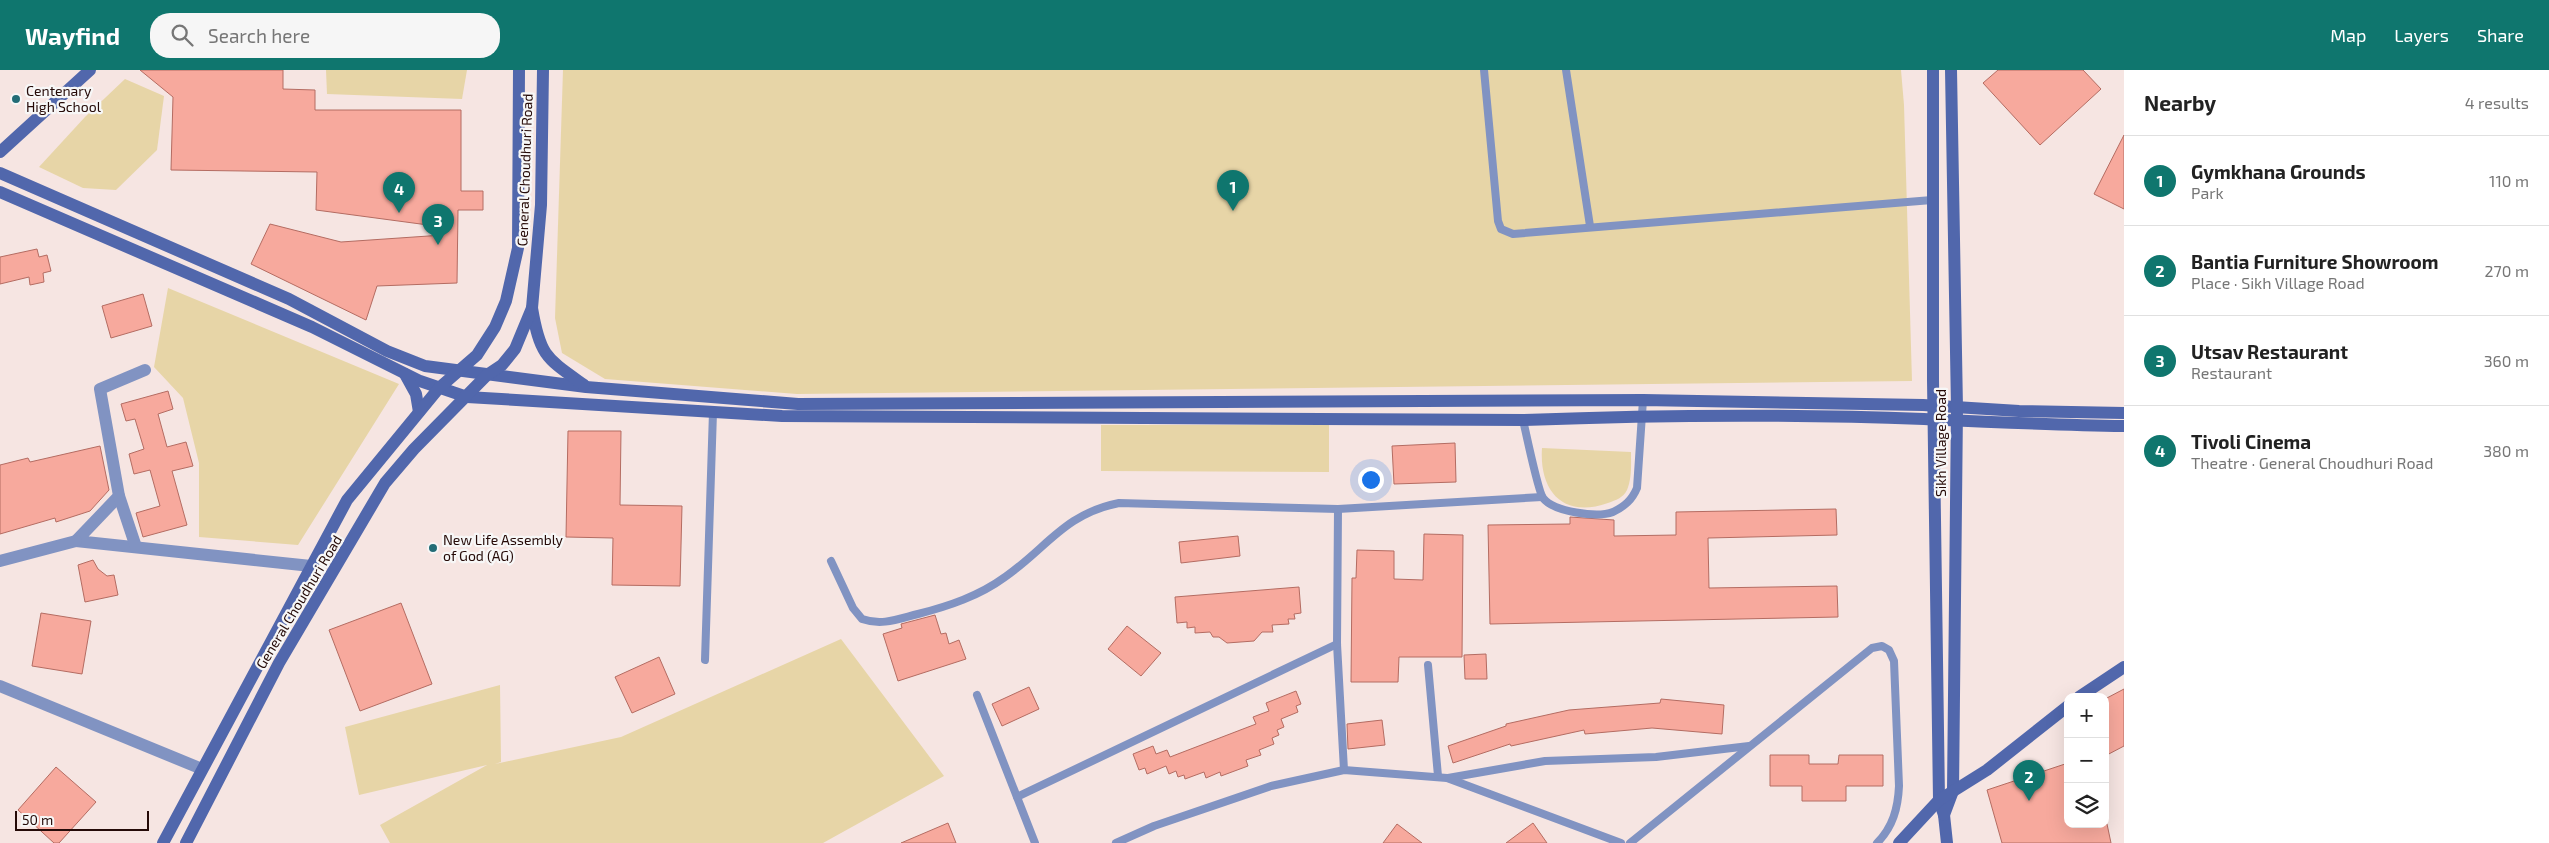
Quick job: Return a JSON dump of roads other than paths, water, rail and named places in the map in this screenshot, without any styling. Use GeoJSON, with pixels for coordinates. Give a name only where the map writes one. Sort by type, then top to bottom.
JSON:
{"type":"FeatureCollection","features":[{"type":"Feature","properties":{"kind":"main road"},"geometry":{"type":"LineString","coordinates":[[0,152],[90,70]]}},
{"type":"Feature","properties":{"kind":"main road","name":"General Choudhuri Road"},"geometry":{"type":"LineString","coordinates":[[163,843],[347,500],[439,388],[477,355],[496,328],[506,301],[518,248],[520,70]]}},
{"type":"Feature","properties":{"kind":"main road","name":"General Choudhuri Road"},"geometry":{"type":"LineString","coordinates":[[186,843],[280,663],[385,483],[414,449],[487,375],[502,365],[515,348],[532,308],[541,205],[543,70]]}},
{"type":"Feature","properties":{"kind":"main road","name":"Sikh Village Road"},"geometry":{"type":"LineString","coordinates":[[1933,70],[1932,200],[1939,800],[1944,815],[1947,843]]}},
{"type":"Feature","properties":{"kind":"main road","name":"Sikh Village Road"},"geometry":{"type":"LineString","coordinates":[[1944,815],[1953,791],[1957,408],[1951,70]]}},
{"type":"Feature","properties":{"kind":"main road"},"geometry":{"type":"LineString","coordinates":[[0,173],[289,299],[387,351],[425,366],[586,387],[798,404],[1643,400],[2124,412]]}},
{"type":"Feature","properties":{"kind":"main road"},"geometry":{"type":"LineString","coordinates":[[0,192],[312,328],[405,374],[467,397],[792,416],[1523,420],[1642,416],[1934,420],[2124,426]]}},
{"type":"Feature","properties":{"kind":"main road"},"geometry":{"type":"LineString","coordinates":[[532,308],[537,338],[550,360],[586,387]]}},
{"type":"Feature","properties":{"kind":"main road"},"geometry":{"type":"LineString","coordinates":[[405,374],[416,394],[419,412]]}},
{"type":"Feature","properties":{"kind":"main road"},"geometry":{"type":"LineString","coordinates":[[534,401],[529,391],[536,381]]}},
{"type":"Feature","properties":{"kind":"main road"},"geometry":{"type":"LineString","coordinates":[[2085,693],[2124,667]]}},
{"type":"Feature","properties":{"kind":"main road"},"geometry":{"type":"LineString","coordinates":[[1898,843],[1939,800],[1987,770],[2064,709]]}},
{"type":"Feature","properties":{"kind":"street"},"geometry":{"type":"LineString","coordinates":[[136,548],[120,496],[100,389],[144,370]]}},
{"type":"Feature","properties":{"kind":"street"},"geometry":{"type":"LineString","coordinates":[[76,541],[120,496]]}},
{"type":"Feature","properties":{"kind":"street"},"geometry":{"type":"LineString","coordinates":[[0,561],[76,541],[311,566]]}},
{"type":"Feature","properties":{"kind":"street"},"geometry":{"type":"LineString","coordinates":[[0,686],[202,769]]}},
{"type":"Feature","properties":{"kind":"lane"},"geometry":{"type":"LineString","coordinates":[[1484,70],[1501,229],[1513,234],[1590,226],[1932,200]]}},
{"type":"Feature","properties":{"kind":"lane"},"geometry":{"type":"LineString","coordinates":[[1566,70],[1590,226]]}},
{"type":"Feature","properties":{"kind":"lane"},"geometry":{"type":"LineString","coordinates":[[1523,420],[1542,497],[1554,507],[1565,511],[1611,513],[1632,499],[1637,488],[1643,400]]}},
{"type":"Feature","properties":{"kind":"lane"},"geometry":{"type":"LineString","coordinates":[[705,660],[714,412]]}},
{"type":"Feature","properties":{"kind":"lane"},"geometry":{"type":"LineString","coordinates":[[831,561],[853,608],[862,619],[885,623],[951,605],[983,590],[1006,576],[1056,532],[1100,507],[1119,503],[1338,509],[1542,497]]}},
{"type":"Feature","properties":{"kind":"lane"},"geometry":{"type":"LineString","coordinates":[[1338,509],[1337,644],[1344,770]]}},
{"type":"Feature","properties":{"kind":"lane"},"geometry":{"type":"LineString","coordinates":[[1017,797],[1337,644]]}},
{"type":"Feature","properties":{"kind":"lane"},"geometry":{"type":"LineString","coordinates":[[1630,843],[1872,648],[1882,646],[1890,650],[1894,660],[1898,803],[1893,820],[1884,836],[1877,843]]}},
{"type":"Feature","properties":{"kind":"lane"},"geometry":{"type":"LineString","coordinates":[[1428,665],[1438,776]]}},
{"type":"Feature","properties":{"kind":"lane"},"geometry":{"type":"LineString","coordinates":[[977,695],[1035,843]]}},
{"type":"Feature","properties":{"kind":"lane"},"geometry":{"type":"LineString","coordinates":[[1447,778],[1545,761],[1656,757],[1749,746]]}},
{"type":"Feature","properties":{"kind":"lane"},"geometry":{"type":"LineString","coordinates":[[1116,843],[1154,826],[1271,786],[1344,770],[1447,778],[1622,843]]}},
{"type":"Feature","properties":{"kind":"place","name":"Centenary High School"},"geometry":{"type":"Point","coordinates":[16,99]}},
{"type":"Feature","properties":{"kind":"place","name":"Gymkhana Grounds"},"geometry":{"type":"Point","coordinates":[1233,211]}},
{"type":"Feature","properties":{"kind":"place","name":"Tivoli Cinema"},"geometry":{"type":"Point","coordinates":[399,213]}},
{"type":"Feature","properties":{"kind":"place","name":"Utsav Restaurant"},"geometry":{"type":"Point","coordinates":[438,245]}},
{"type":"Feature","properties":{"kind":"place","name":"New Life Assembly of God (AG)"},"geometry":{"type":"Point","coordinates":[433,548]}},
{"type":"Feature","properties":{"kind":"place","name":"Bantia Furniture Showroom"},"geometry":{"type":"Point","coordinates":[2029,801]}}]}
